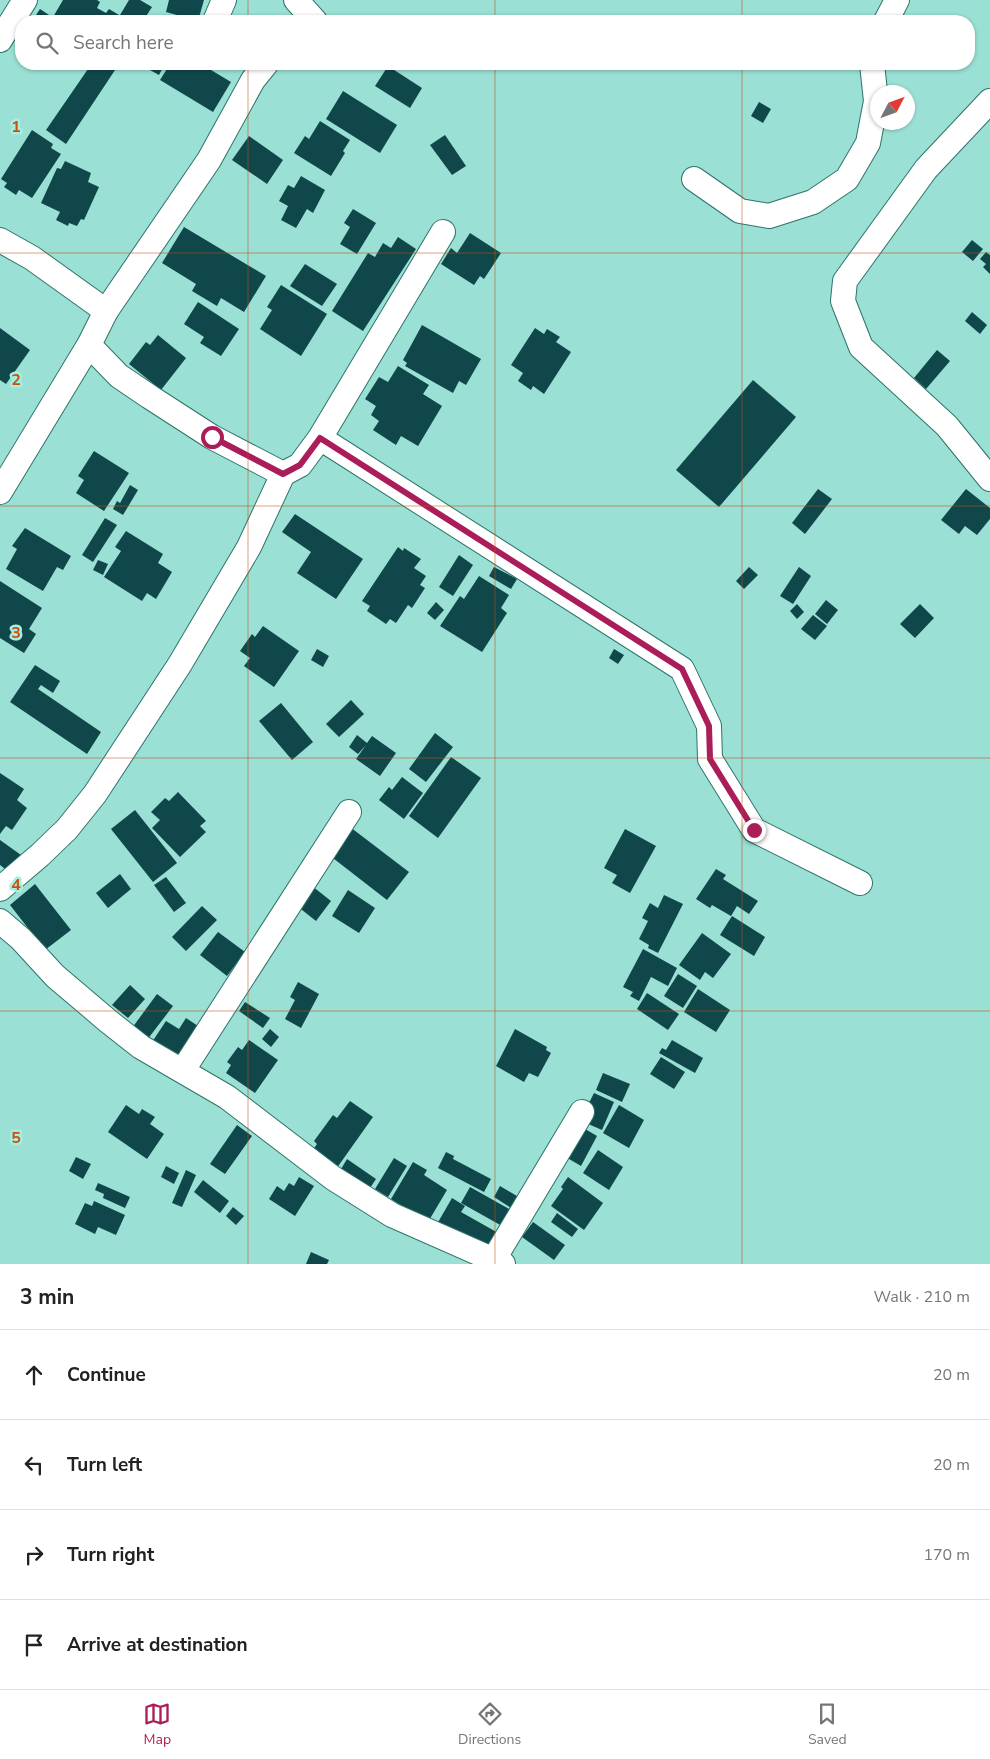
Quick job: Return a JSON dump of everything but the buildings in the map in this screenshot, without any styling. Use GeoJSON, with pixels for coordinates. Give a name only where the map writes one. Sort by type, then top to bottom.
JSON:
{"type":"FeatureCollection","features":[{"type":"Feature","properties":{"kind":"street"},"geometry":{"type":"LineString","coordinates":[[16,15],[25,0]]}},
{"type":"Feature","properties":{"kind":"street"},"geometry":{"type":"LineString","coordinates":[[217,15],[224,0]]}},
{"type":"Feature","properties":{"kind":"street"},"geometry":{"type":"LineString","coordinates":[[889,15],[897,0]]}},
{"type":"Feature","properties":{"kind":"street"},"geometry":{"type":"LineString","coordinates":[[0,40],[15,16]]}},
{"type":"Feature","properties":{"kind":"street"},"geometry":{"type":"LineString","coordinates":[[0,492],[89,345],[106,311],[209,160],[253,80],[261,70]]}},
{"type":"Feature","properties":{"kind":"street"},"geometry":{"type":"LineString","coordinates":[[694,179],[740,211],[769,216],[813,202],[847,179],[868,143],[876,101],[873,70]]}},
{"type":"Feature","properties":{"kind":"street"},"geometry":{"type":"LineString","coordinates":[[990,101],[926,168],[844,281],[843,301],[861,346],[947,426],[990,480]]}},
{"type":"Feature","properties":{"kind":"street"},"geometry":{"type":"LineString","coordinates":[[0,889],[67,829],[95,794],[180,664],[249,547],[283,474],[300,465],[320,438],[443,232]]}},
{"type":"Feature","properties":{"kind":"street"},"geometry":{"type":"LineString","coordinates":[[0,240],[32,258],[106,311]]}},
{"type":"Feature","properties":{"kind":"street"},"geometry":{"type":"LineString","coordinates":[[89,345],[119,376],[150,397],[212,437],[283,474]]}},
{"type":"Feature","properties":{"kind":"street"},"geometry":{"type":"LineString","coordinates":[[320,438],[682,669],[709,726],[710,759],[754,830],[860,883]]}},
{"type":"Feature","properties":{"kind":"street"},"geometry":{"type":"LineString","coordinates":[[183,1070],[349,812]]}},
{"type":"Feature","properties":{"kind":"street"},"geometry":{"type":"LineString","coordinates":[[0,921],[55,976],[141,1047],[227,1097],[333,1178],[392,1215],[498,1262],[582,1112]]}},
{"type":"Feature","properties":{"kind":"route"},"geometry":{"type":"LineString","coordinates":[[212,437],[283,474],[300,465],[320,438],[682,669],[709,726],[710,759],[754,830]]}}]}
